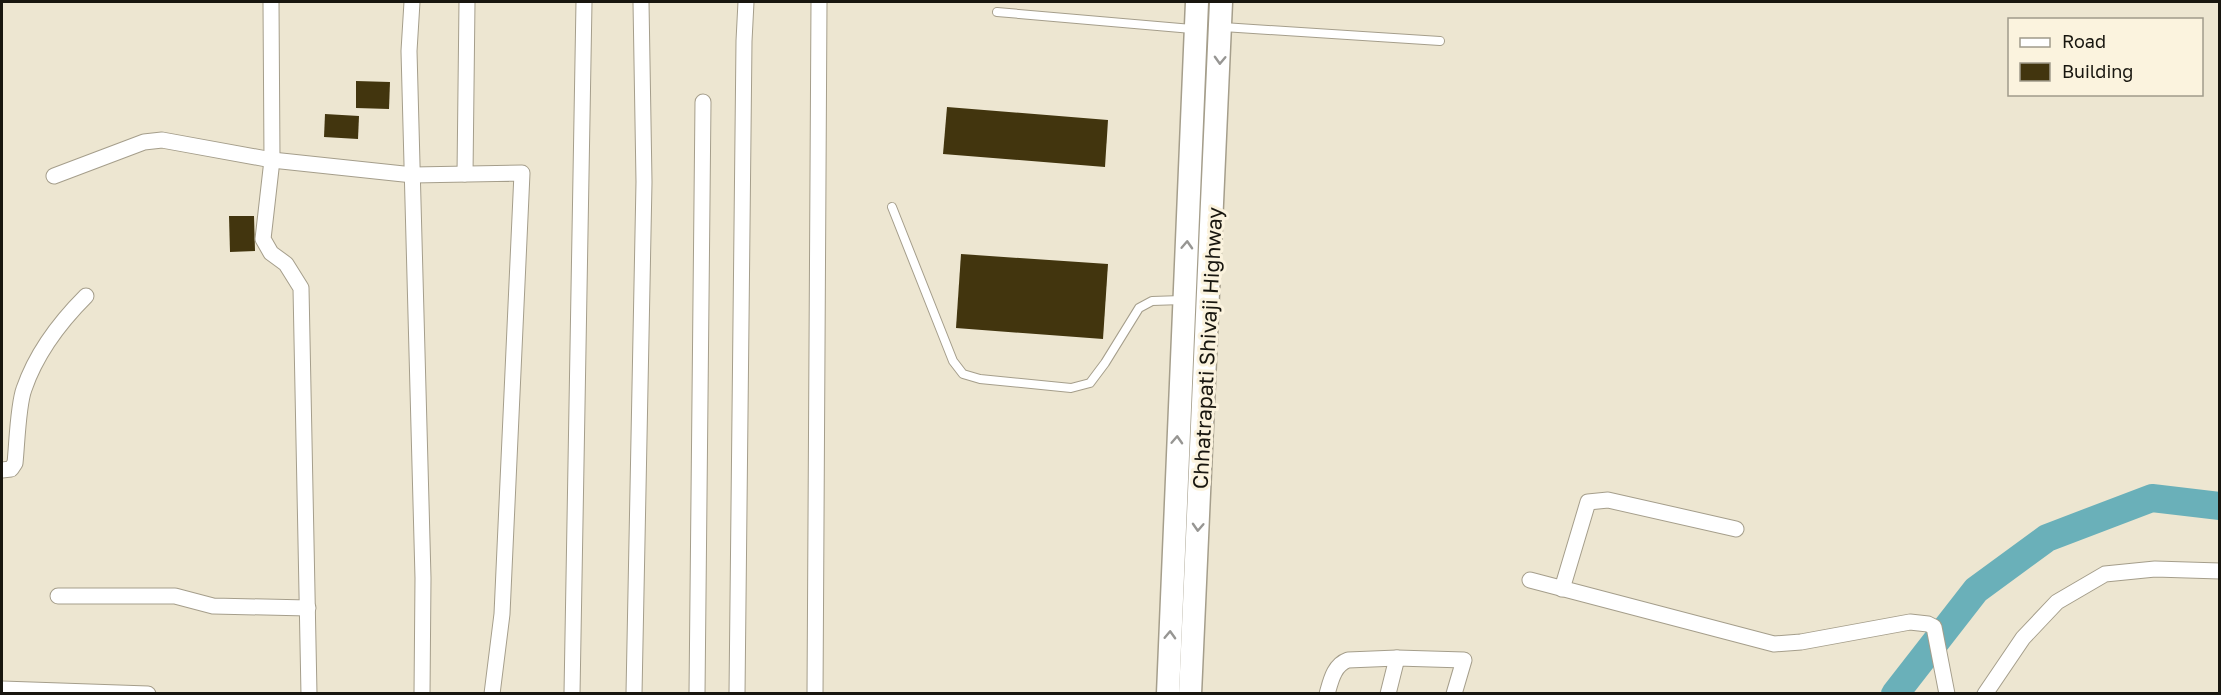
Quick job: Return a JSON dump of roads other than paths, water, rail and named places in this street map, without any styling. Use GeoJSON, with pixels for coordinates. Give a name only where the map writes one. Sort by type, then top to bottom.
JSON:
{"type":"FeatureCollection","features":[{"type":"Feature","properties":{"kind":"main road","name":"Chhatrapati Shivaji Highway"},"geometry":{"type":"LineString","coordinates":[[1168,693],[1197,2]]}},
{"type":"Feature","properties":{"kind":"main road","name":"Chhatrapati Shivaji Highway"},"geometry":{"type":"LineString","coordinates":[[1190,693],[1221,2]]}},
{"type":"Feature","properties":{"kind":"street"},"geometry":{"type":"LineString","coordinates":[[271,2],[272,160],[263,239],[271,253],[286,264],[302,288],[309,693]]}},
{"type":"Feature","properties":{"kind":"street"},"geometry":{"type":"LineString","coordinates":[[411,2],[409,51],[423,578],[422,693]]}},
{"type":"Feature","properties":{"kind":"street"},"geometry":{"type":"LineString","coordinates":[[465,174],[467,2]]}},
{"type":"Feature","properties":{"kind":"street"},"geometry":{"type":"LineString","coordinates":[[572,693],[584,2]]}},
{"type":"Feature","properties":{"kind":"street"},"geometry":{"type":"LineString","coordinates":[[634,693],[644,182],[641,2]]}},
{"type":"Feature","properties":{"kind":"street"},"geometry":{"type":"LineString","coordinates":[[737,693],[746,2]]}},
{"type":"Feature","properties":{"kind":"street"},"geometry":{"type":"LineString","coordinates":[[815,693],[819,2]]}},
{"type":"Feature","properties":{"kind":"street"},"geometry":{"type":"LineString","coordinates":[[697,693],[703,102]]}},
{"type":"Feature","properties":{"kind":"street"},"geometry":{"type":"LineString","coordinates":[[54,176],[144,142],[162,140],[272,160],[413,175],[522,173],[502,614],[492,693]]}},
{"type":"Feature","properties":{"kind":"street"},"geometry":{"type":"LineString","coordinates":[[2,470],[11,469],[15,463],[23,390],[42,352],[71,311],[86,296]]}},
{"type":"Feature","properties":{"kind":"street"},"geometry":{"type":"LineString","coordinates":[[1562,589],[1588,502],[1608,500],[1736,529]]}},
{"type":"Feature","properties":{"kind":"street"},"geometry":{"type":"LineString","coordinates":[[1985,693],[2023,638],[2057,602],[2106,574],[2155,569],[2220,571]]}},
{"type":"Feature","properties":{"kind":"street"},"geometry":{"type":"LineString","coordinates":[[1530,580],[1774,644],[1801,642],[1910,622],[1928,624],[1934,627],[1947,693]]}},
{"type":"Feature","properties":{"kind":"street"},"geometry":{"type":"LineString","coordinates":[[58,596],[174,596],[213,606],[308,608]]}},
{"type":"Feature","properties":{"kind":"street"},"geometry":{"type":"LineString","coordinates":[[1389,693],[1397,658]]}},
{"type":"Feature","properties":{"kind":"street"},"geometry":{"type":"LineString","coordinates":[[1327,693],[1332,676],[1341,662],[1397,658],[1464,660],[1454,693]]}},
{"type":"Feature","properties":{"kind":"street"},"geometry":{"type":"LineString","coordinates":[[2,689],[148,693]]}},
{"type":"Feature","properties":{"kind":"lane"},"geometry":{"type":"LineString","coordinates":[[996,12],[1196,30]]}},
{"type":"Feature","properties":{"kind":"lane"},"geometry":{"type":"LineString","coordinates":[[1220,27],[1440,41]]}},
{"type":"Feature","properties":{"kind":"lane"},"geometry":{"type":"LineString","coordinates":[[892,207],[953,361],[963,374],[971,377],[1071,388],[1090,383],[1139,308],[1152,301],[1184,300]]}},
{"type":"Feature","properties":{"kind":"waterway"},"geometry":{"type":"LineString","coordinates":[[1895,694],[1976,590],[2047,538],[2152,498],[2220,506]]}}]}
